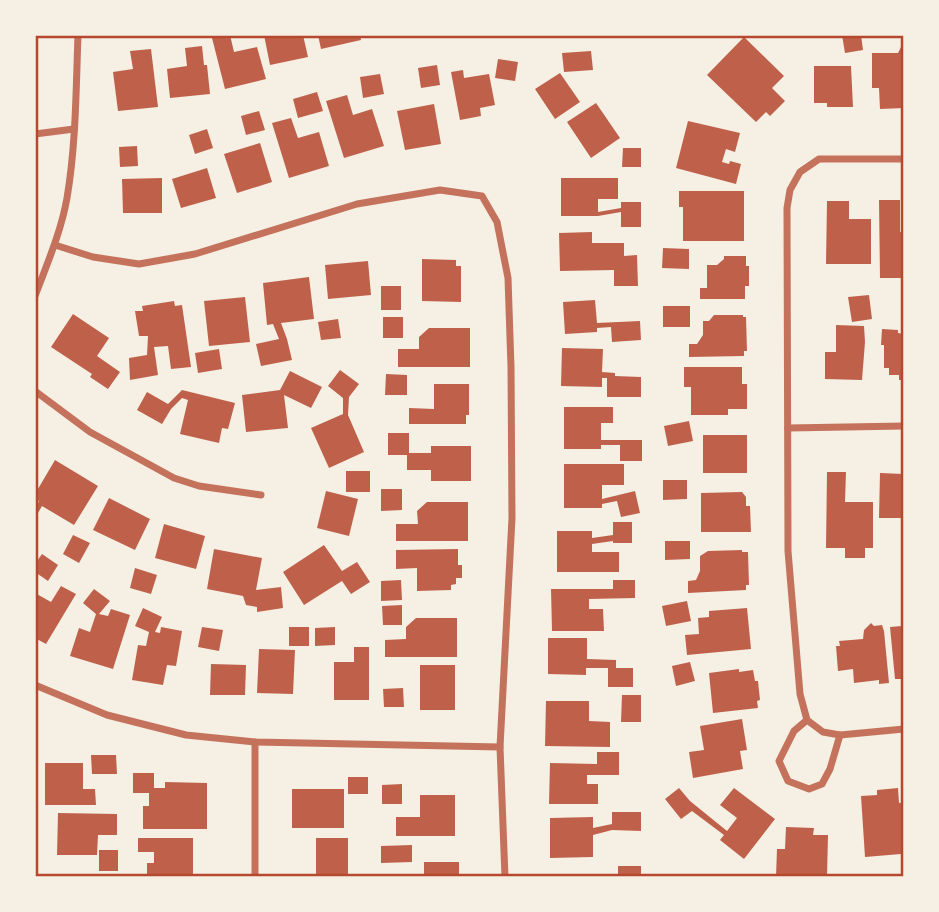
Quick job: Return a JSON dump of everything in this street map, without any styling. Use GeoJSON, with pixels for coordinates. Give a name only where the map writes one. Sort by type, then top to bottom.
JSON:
{"type":"FeatureCollection","features":[{"type":"Feature","properties":{"kind":"street"},"geometry":{"type":"LineString","coordinates":[[35,296],[55,245],[67,199],[74,129],[78,35]]}},
{"type":"Feature","properties":{"kind":"street"},"geometry":{"type":"LineString","coordinates":[[35,134],[74,129]]}},
{"type":"Feature","properties":{"kind":"street"},"geometry":{"type":"LineString","coordinates":[[904,159],[819,159],[800,172],[790,191],[787,208],[788,551],[800,694],[807,720],[823,732],[840,735],[904,729]]}},
{"type":"Feature","properties":{"kind":"street"},"geometry":{"type":"LineString","coordinates":[[55,245],[93,257],[139,264],[195,254],[357,204],[440,190],[482,196],[497,222],[508,278],[512,517],[500,747],[505,877]]}},
{"type":"Feature","properties":{"kind":"street"},"geometry":{"type":"LineString","coordinates":[[35,391],[90,432],[174,478],[199,486],[261,495]]}},
{"type":"Feature","properties":{"kind":"street"},"geometry":{"type":"LineString","coordinates":[[788,428],[904,426]]}},
{"type":"Feature","properties":{"kind":"street"},"geometry":{"type":"LineString","coordinates":[[35,685],[107,715],[186,735],[255,742],[500,747]]}},
{"type":"Feature","properties":{"kind":"street"},"geometry":{"type":"LineString","coordinates":[[807,720],[794,731],[779,761],[788,781],[809,789],[822,784],[830,769],[840,735]]}},
{"type":"Feature","properties":{"kind":"street"},"geometry":{"type":"LineString","coordinates":[[255,742],[256,877]]}},
{"type":"Feature","properties":{"kind":"building"},"geometry":{"type":"Polygon","coordinates":[[[230,35],[234,52],[257,47],[266,79],[225,89],[212,38],[230,35]]]}},
{"type":"Feature","properties":{"kind":"building"},"geometry":{"type":"Polygon","coordinates":[[[264,35],[303,35],[308,57],[270,65],[264,35]]]}},
{"type":"Feature","properties":{"kind":"building"},"geometry":{"type":"Polygon","coordinates":[[[318,35],[360,35],[361,40],[321,49],[318,35]]]}},
{"type":"Feature","properties":{"kind":"building"},"geometry":{"type":"Polygon","coordinates":[[[842,35],[861,35],[863,50],[845,53],[842,35]]]}},
{"type":"Feature","properties":{"kind":"building"},"geometry":{"type":"Polygon","coordinates":[[[744,37],[784,76],[772,88],[785,101],[770,116],[766,112],[756,122],[707,75],[744,37]]]}},
{"type":"Feature","properties":{"kind":"building"},"geometry":{"type":"Polygon","coordinates":[[[202,46],[210,94],[170,98],[167,69],[187,66],[185,48],[202,46]]]}},
{"type":"Feature","properties":{"kind":"building"},"geometry":{"type":"Polygon","coordinates":[[[901,47],[904,47],[904,108],[880,109],[879,88],[872,88],[872,53],[898,53],[901,47]]]}},
{"type":"Feature","properties":{"kind":"building"},"geometry":{"type":"Polygon","coordinates":[[[151,49],[158,107],[118,111],[113,72],[133,69],[130,51],[151,49]]]}},
{"type":"Feature","properties":{"kind":"building"},"geometry":{"type":"Polygon","coordinates":[[[591,51],[593,70],[564,72],[562,53],[591,51]]]}},
{"type":"Feature","properties":{"kind":"building"},"geometry":{"type":"Polygon","coordinates":[[[498,59],[518,62],[515,81],[495,78],[498,59]]]}},
{"type":"Feature","properties":{"kind":"building"},"geometry":{"type":"Polygon","coordinates":[[[437,65],[440,85],[421,88],[418,68],[437,65]]]}},
{"type":"Feature","properties":{"kind":"building"},"geometry":{"type":"Polygon","coordinates":[[[814,66],[851,66],[853,107],[827,107],[827,103],[814,103],[814,66]]]}},
{"type":"Feature","properties":{"kind":"building"},"geometry":{"type":"Polygon","coordinates":[[[463,70],[464,78],[489,74],[495,105],[480,108],[481,116],[460,120],[451,72],[463,70]]]}},
{"type":"Feature","properties":{"kind":"building"},"geometry":{"type":"Polygon","coordinates":[[[560,73],[580,102],[555,119],[535,89],[560,73]]]}},
{"type":"Feature","properties":{"kind":"building"},"geometry":{"type":"Polygon","coordinates":[[[380,74],[384,94],[363,98],[360,77],[380,74]]]}},
{"type":"Feature","properties":{"kind":"building"},"geometry":{"type":"Polygon","coordinates":[[[317,92],[323,111],[298,118],[293,99],[317,92]]]}},
{"type":"Feature","properties":{"kind":"building"},"geometry":{"type":"Polygon","coordinates":[[[347,95],[353,115],[372,109],[384,146],[344,158],[326,101],[347,95]]]}},
{"type":"Feature","properties":{"kind":"building"},"geometry":{"type":"Polygon","coordinates":[[[596,103],[620,138],[591,158],[567,122],[596,103]]]}},
{"type":"Feature","properties":{"kind":"building"},"geometry":{"type":"Polygon","coordinates":[[[434,104],[441,144],[405,150],[397,111],[434,104]]]}},
{"type":"Feature","properties":{"kind":"building"},"geometry":{"type":"Polygon","coordinates":[[[259,111],[265,130],[246,135],[241,116],[259,111]]]}},
{"type":"Feature","properties":{"kind":"building"},"geometry":{"type":"Polygon","coordinates":[[[291,118],[298,138],[319,132],[329,166],[289,178],[272,123],[291,118]]]}},
{"type":"Feature","properties":{"kind":"building"},"geometry":{"type":"Polygon","coordinates":[[[688,121],[740,133],[735,152],[726,149],[722,162],[741,164],[736,184],[676,168],[688,121]]]}},
{"type":"Feature","properties":{"kind":"building"},"geometry":{"type":"Polygon","coordinates":[[[207,129],[213,148],[195,154],[189,135],[207,129]]]}},
{"type":"Feature","properties":{"kind":"building"},"geometry":{"type":"Polygon","coordinates":[[[260,143],[272,182],[237,193],[224,154],[260,143]]]}},
{"type":"Feature","properties":{"kind":"building"},"geometry":{"type":"Polygon","coordinates":[[[137,146],[138,166],[120,167],[119,147],[137,146]]]}},
{"type":"Feature","properties":{"kind":"building"},"geometry":{"type":"Polygon","coordinates":[[[623,148],[641,148],[641,167],[622,167],[623,148]]]}},
{"type":"Feature","properties":{"kind":"building"},"geometry":{"type":"Polygon","coordinates":[[[207,168],[216,198],[181,208],[172,179],[207,168]]]}},
{"type":"Feature","properties":{"kind":"building"},"geometry":{"type":"Polygon","coordinates":[[[162,178],[162,213],[123,213],[122,179],[162,178]]]}},
{"type":"Feature","properties":{"kind":"building"},"geometry":{"type":"Polygon","coordinates":[[[561,178],[618,178],[618,199],[598,199],[598,212],[621,208],[621,202],[641,202],[641,227],[621,227],[621,212],[598,216],[561,216],[561,178]]]}},
{"type":"Feature","properties":{"kind":"building"},"geometry":{"type":"Polygon","coordinates":[[[679,191],[744,191],[744,241],[683,241],[683,207],[679,207],[679,191]]]}},
{"type":"Feature","properties":{"kind":"building"},"geometry":{"type":"Polygon","coordinates":[[[879,200],[900,200],[900,232],[904,232],[904,278],[880,278],[879,200]]]}},
{"type":"Feature","properties":{"kind":"building"},"geometry":{"type":"Polygon","coordinates":[[[827,201],[849,201],[849,219],[871,219],[871,264],[826,264],[827,201]]]}},
{"type":"Feature","properties":{"kind":"building"},"geometry":{"type":"Polygon","coordinates":[[[592,232],[592,243],[624,243],[624,256],[637,255],[638,286],[614,286],[614,270],[560,271],[559,233],[592,232]]]}},
{"type":"Feature","properties":{"kind":"building"},"geometry":{"type":"Polygon","coordinates":[[[663,248],[689,249],[689,269],[662,268],[663,248]]]}},
{"type":"Feature","properties":{"kind":"building"},"geometry":{"type":"Polygon","coordinates":[[[724,256],[746,256],[749,286],[745,286],[745,299],[700,299],[700,288],[707,288],[707,265],[717,265],[724,256]]]}},
{"type":"Feature","properties":{"kind":"building"},"geometry":{"type":"Polygon","coordinates":[[[422,259],[456,260],[456,266],[461,266],[461,302],[422,301],[422,259]]]}},
{"type":"Feature","properties":{"kind":"building"},"geometry":{"type":"Polygon","coordinates":[[[368,261],[371,295],[328,299],[325,265],[368,261]]]}},
{"type":"Feature","properties":{"kind":"building"},"geometry":{"type":"Polygon","coordinates":[[[309,277],[314,319],[281,323],[292,360],[261,366],[256,344],[279,339],[273,324],[267,325],[263,283],[309,277]]]}},
{"type":"Feature","properties":{"kind":"building"},"geometry":{"type":"Polygon","coordinates":[[[381,286],[401,286],[401,310],[381,310],[381,286]]]}},
{"type":"Feature","properties":{"kind":"building"},"geometry":{"type":"Polygon","coordinates":[[[869,295],[872,319],[852,322],[848,297],[869,295]]]}},
{"type":"Feature","properties":{"kind":"building"},"geometry":{"type":"Polygon","coordinates":[[[245,297],[250,342],[209,346],[204,301],[245,297]]]}},
{"type":"Feature","properties":{"kind":"building"},"geometry":{"type":"Polygon","coordinates":[[[595,300],[597,323],[640,321],[641,340],[612,342],[611,327],[597,328],[597,332],[565,334],[563,302],[595,300]]]}},
{"type":"Feature","properties":{"kind":"building"},"geometry":{"type":"Polygon","coordinates":[[[174,301],[175,306],[182,305],[191,367],[171,369],[168,346],[154,347],[158,375],[130,380],[129,358],[147,355],[148,336],[139,336],[135,311],[143,311],[142,306],[174,301]]]}},
{"type":"Feature","properties":{"kind":"building"},"geometry":{"type":"Polygon","coordinates":[[[663,306],[690,306],[690,327],[663,327],[663,306]]]}},
{"type":"Feature","properties":{"kind":"building"},"geometry":{"type":"Polygon","coordinates":[[[73,314],[109,338],[97,356],[120,372],[108,389],[90,377],[92,374],[51,347],[73,314]]]}},
{"type":"Feature","properties":{"kind":"building"},"geometry":{"type":"Polygon","coordinates":[[[714,315],[746,317],[747,351],[744,351],[744,356],[689,357],[689,344],[697,344],[703,335],[703,321],[709,321],[714,315]]]}},
{"type":"Feature","properties":{"kind":"building"},"geometry":{"type":"Polygon","coordinates":[[[383,317],[403,317],[403,338],[383,338],[383,317]]]}},
{"type":"Feature","properties":{"kind":"building"},"geometry":{"type":"Polygon","coordinates":[[[338,319],[341,338],[321,340],[318,322],[338,319]]]}},
{"type":"Feature","properties":{"kind":"building"},"geometry":{"type":"Polygon","coordinates":[[[836,325],[864,326],[862,380],[825,379],[825,352],[836,352],[836,325]]]}},
{"type":"Feature","properties":{"kind":"building"},"geometry":{"type":"Polygon","coordinates":[[[429,328],[470,328],[470,367],[398,367],[398,349],[419,349],[419,337],[429,328]]]}},
{"type":"Feature","properties":{"kind":"building"},"geometry":{"type":"Polygon","coordinates":[[[882,329],[898,330],[898,333],[904,334],[904,380],[899,380],[899,375],[889,375],[889,368],[884,368],[882,329]]]}},
{"type":"Feature","properties":{"kind":"building"},"geometry":{"type":"Polygon","coordinates":[[[562,348],[603,349],[602,372],[615,373],[615,376],[641,377],[641,397],[607,397],[607,378],[602,378],[602,387],[561,386],[562,348]]]}},
{"type":"Feature","properties":{"kind":"building"},"geometry":{"type":"Polygon","coordinates":[[[219,349],[222,369],[198,373],[195,353],[219,349]]]}},
{"type":"Feature","properties":{"kind":"building"},"geometry":{"type":"Polygon","coordinates":[[[684,367],[742,367],[742,384],[747,384],[747,409],[728,409],[728,415],[691,415],[691,387],[684,387],[684,367]]]}},
{"type":"Feature","properties":{"kind":"building"},"geometry":{"type":"Polygon","coordinates":[[[340,370],[359,384],[349,397],[348,415],[364,452],[329,468],[311,428],[343,414],[343,398],[328,386],[340,370]]]}},
{"type":"Feature","properties":{"kind":"building"},"geometry":{"type":"Polygon","coordinates":[[[290,371],[322,387],[311,408],[284,395],[288,428],[246,432],[242,395],[280,390],[290,371]]]}},
{"type":"Feature","properties":{"kind":"building"},"geometry":{"type":"Polygon","coordinates":[[[386,374],[407,375],[407,395],[385,395],[386,374]]]}},
{"type":"Feature","properties":{"kind":"building"},"geometry":{"type":"Polygon","coordinates":[[[434,384],[469,384],[469,415],[466,415],[466,424],[409,424],[409,408],[434,409],[434,384]]]}},
{"type":"Feature","properties":{"kind":"building"},"geometry":{"type":"Polygon","coordinates":[[[182,390],[235,403],[228,429],[222,428],[219,443],[180,434],[188,400],[182,398],[162,424],[137,410],[147,392],[168,404],[182,390]]]}},
{"type":"Feature","properties":{"kind":"building"},"geometry":{"type":"Polygon","coordinates":[[[564,407],[613,407],[613,423],[601,423],[601,440],[642,440],[642,461],[620,461],[620,445],[601,445],[601,449],[564,449],[564,407]]]}},
{"type":"Feature","properties":{"kind":"building"},"geometry":{"type":"Polygon","coordinates":[[[689,421],[693,441],[668,446],[664,426],[689,421]]]}},
{"type":"Feature","properties":{"kind":"building"},"geometry":{"type":"Polygon","coordinates":[[[388,433],[409,433],[409,453],[431,453],[431,446],[471,446],[471,481],[431,481],[431,470],[407,470],[407,455],[388,455],[388,433]]]}},
{"type":"Feature","properties":{"kind":"building"},"geometry":{"type":"Polygon","coordinates":[[[703,435],[747,435],[747,473],[703,473],[703,435]]]}},
{"type":"Feature","properties":{"kind":"building"},"geometry":{"type":"Polygon","coordinates":[[[55,460],[98,486],[74,525],[42,506],[38,513],[35,511],[35,504],[39,501],[35,499],[35,494],[55,460]]]}},
{"type":"Feature","properties":{"kind":"building"},"geometry":{"type":"Polygon","coordinates":[[[564,464],[624,464],[624,485],[602,485],[602,499],[635,491],[640,513],[621,517],[617,501],[602,504],[602,508],[564,508],[564,464]]]}},
{"type":"Feature","properties":{"kind":"building"},"geometry":{"type":"Polygon","coordinates":[[[346,471],[370,471],[370,492],[346,492],[346,471]]]}},
{"type":"Feature","properties":{"kind":"building"},"geometry":{"type":"Polygon","coordinates":[[[827,472],[846,472],[845,502],[873,502],[873,548],[865,548],[865,558],[845,558],[845,548],[826,548],[827,472]]]}},
{"type":"Feature","properties":{"kind":"building"},"geometry":{"type":"Polygon","coordinates":[[[880,473],[904,474],[904,518],[879,518],[880,473]]]}},
{"type":"Feature","properties":{"kind":"building"},"geometry":{"type":"Polygon","coordinates":[[[663,480],[687,480],[687,499],[663,500],[663,480]]]}},
{"type":"Feature","properties":{"kind":"building"},"geometry":{"type":"Polygon","coordinates":[[[381,489],[402,489],[402,510],[381,511],[381,489]]]}},
{"type":"Feature","properties":{"kind":"building"},"geometry":{"type":"Polygon","coordinates":[[[326,491],[358,499],[349,536],[317,528],[326,491]]]}},
{"type":"Feature","properties":{"kind":"building"},"geometry":{"type":"Polygon","coordinates":[[[742,492],[746,497],[746,506],[750,506],[751,532],[701,532],[701,493],[742,492]]]}},
{"type":"Feature","properties":{"kind":"building"},"geometry":{"type":"Polygon","coordinates":[[[109,498],[150,519],[135,550],[93,530],[109,498]]]}},
{"type":"Feature","properties":{"kind":"building"},"geometry":{"type":"Polygon","coordinates":[[[427,502],[468,502],[468,541],[396,541],[396,524],[418,524],[417,511],[427,502]]]}},
{"type":"Feature","properties":{"kind":"building"},"geometry":{"type":"Polygon","coordinates":[[[613,522],[632,522],[632,543],[613,541],[592,544],[592,552],[619,552],[619,572],[557,572],[557,531],[592,531],[592,538],[613,535],[613,522]]]}},
{"type":"Feature","properties":{"kind":"building"},"geometry":{"type":"Polygon","coordinates":[[[164,524],[205,536],[196,569],[155,558],[164,524]]]}},
{"type":"Feature","properties":{"kind":"building"},"geometry":{"type":"Polygon","coordinates":[[[73,535],[90,543],[79,563],[63,554],[73,535]]]}},
{"type":"Feature","properties":{"kind":"building"},"geometry":{"type":"Polygon","coordinates":[[[665,541],[690,541],[690,559],[665,560],[665,541]]]}},
{"type":"Feature","properties":{"kind":"building"},"geometry":{"type":"Polygon","coordinates":[[[324,545],[342,571],[357,562],[370,582],[351,594],[342,581],[304,605],[283,572],[324,545]]]}},
{"type":"Feature","properties":{"kind":"building"},"geometry":{"type":"Polygon","coordinates":[[[214,549],[262,558],[256,590],[281,587],[283,608],[257,612],[257,607],[246,605],[243,596],[207,589],[214,549]]]}},
{"type":"Feature","properties":{"kind":"building"},"geometry":{"type":"Polygon","coordinates":[[[458,549],[458,565],[462,565],[462,578],[456,578],[456,584],[451,585],[451,590],[417,591],[417,568],[396,569],[396,550],[458,549]]]}},
{"type":"Feature","properties":{"kind":"building"},"geometry":{"type":"Polygon","coordinates":[[[708,551],[748,552],[749,585],[746,585],[746,590],[688,593],[688,581],[696,580],[700,571],[700,556],[708,551]]]}},
{"type":"Feature","properties":{"kind":"building"},"geometry":{"type":"Polygon","coordinates":[[[42,554],[58,565],[48,581],[35,572],[35,564],[42,554]]]}},
{"type":"Feature","properties":{"kind":"building"},"geometry":{"type":"Polygon","coordinates":[[[135,568],[157,575],[151,594],[130,588],[135,568]]]}},
{"type":"Feature","properties":{"kind":"building"},"geometry":{"type":"Polygon","coordinates":[[[401,580],[402,600],[381,601],[381,581],[401,580]]]}},
{"type":"Feature","properties":{"kind":"building"},"geometry":{"type":"Polygon","coordinates":[[[613,580],[635,580],[635,598],[589,599],[589,609],[603,609],[604,631],[552,631],[551,589],[613,589],[613,580]]]}},
{"type":"Feature","properties":{"kind":"building"},"geometry":{"type":"Polygon","coordinates":[[[61,586],[76,594],[46,644],[35,638],[35,593],[51,602],[61,586]]]}},
{"type":"Feature","properties":{"kind":"building"},"geometry":{"type":"Polygon","coordinates":[[[94,589],[110,601],[99,614],[108,616],[111,609],[130,615],[113,669],[70,656],[79,628],[90,632],[96,614],[83,603],[94,589]]]}},
{"type":"Feature","properties":{"kind":"building"},"geometry":{"type":"Polygon","coordinates":[[[687,601],[691,621],[666,626],[662,606],[687,601]]]}},
{"type":"Feature","properties":{"kind":"building"},"geometry":{"type":"Polygon","coordinates":[[[402,605],[402,625],[383,625],[382,606],[402,605]]]}},
{"type":"Feature","properties":{"kind":"building"},"geometry":{"type":"Polygon","coordinates":[[[143,608],[162,617],[155,632],[160,633],[161,627],[182,631],[176,666],[167,665],[163,685],[132,680],[138,645],[146,646],[149,632],[135,626],[143,608]]]}},
{"type":"Feature","properties":{"kind":"building"},"geometry":{"type":"Polygon","coordinates":[[[747,608],[751,649],[687,655],[685,635],[699,634],[698,618],[709,617],[709,611],[747,608]]]}},
{"type":"Feature","properties":{"kind":"building"},"geometry":{"type":"Polygon","coordinates":[[[416,618],[457,618],[457,657],[385,657],[385,640],[406,639],[406,627],[416,618]]]}},
{"type":"Feature","properties":{"kind":"building"},"geometry":{"type":"Polygon","coordinates":[[[871,623],[874,626],[882,625],[884,631],[889,683],[879,684],[879,680],[854,683],[853,669],[838,671],[836,646],[840,646],[839,641],[863,639],[864,630],[871,623]]]}},
{"type":"Feature","properties":{"kind":"building"},"geometry":{"type":"Polygon","coordinates":[[[902,626],[902,686],[901,679],[895,679],[890,627],[902,626]]]}},
{"type":"Feature","properties":{"kind":"building"},"geometry":{"type":"Polygon","coordinates":[[[202,627],[223,630],[219,651],[198,647],[202,627]]]}},
{"type":"Feature","properties":{"kind":"building"},"geometry":{"type":"Polygon","coordinates":[[[289,627],[309,627],[309,646],[289,646],[289,627]]]}},
{"type":"Feature","properties":{"kind":"building"},"geometry":{"type":"Polygon","coordinates":[[[335,627],[335,645],[315,646],[315,628],[335,627]]]}},
{"type":"Feature","properties":{"kind":"building"},"geometry":{"type":"Polygon","coordinates":[[[548,638],[587,638],[587,659],[616,660],[616,668],[633,668],[633,687],[608,687],[608,668],[586,668],[586,675],[548,674],[548,638]]]}},
{"type":"Feature","properties":{"kind":"building"},"geometry":{"type":"Polygon","coordinates":[[[354,647],[369,647],[369,700],[334,700],[334,662],[354,662],[354,647]]]}},
{"type":"Feature","properties":{"kind":"building"},"geometry":{"type":"Polygon","coordinates":[[[259,649],[295,650],[293,694],[257,693],[259,649]]]}},
{"type":"Feature","properties":{"kind":"building"},"geometry":{"type":"Polygon","coordinates":[[[690,662],[695,681],[676,686],[672,666],[690,662]]]}},
{"type":"Feature","properties":{"kind":"building"},"geometry":{"type":"Polygon","coordinates":[[[211,664],[246,665],[245,695],[210,695],[211,664]]]}},
{"type":"Feature","properties":{"kind":"building"},"geometry":{"type":"Polygon","coordinates":[[[420,665],[455,665],[455,710],[420,710],[420,665]]]}},
{"type":"Feature","properties":{"kind":"building"},"geometry":{"type":"Polygon","coordinates":[[[739,669],[739,672],[753,670],[755,681],[758,681],[758,708],[713,713],[709,673],[739,669]]]}},
{"type":"Feature","properties":{"kind":"building"},"geometry":{"type":"Polygon","coordinates":[[[403,688],[404,707],[384,707],[383,689],[403,688]]]}},
{"type":"Feature","properties":{"kind":"building"},"geometry":{"type":"Polygon","coordinates":[[[622,695],[641,695],[641,722],[621,722],[622,695]]]}},
{"type":"Feature","properties":{"kind":"building"},"geometry":{"type":"Polygon","coordinates":[[[546,701],[589,701],[589,721],[610,722],[610,747],[545,746],[546,701]]]}},
{"type":"Feature","properties":{"kind":"building"},"geometry":{"type":"Polygon","coordinates":[[[742,719],[747,750],[740,751],[743,769],[693,778],[689,752],[704,750],[700,726],[742,719]]]}},
{"type":"Feature","properties":{"kind":"building"},"geometry":{"type":"Polygon","coordinates":[[[597,752],[619,752],[619,775],[587,775],[587,784],[598,784],[598,804],[549,804],[550,763],[597,764],[597,752]]]}},
{"type":"Feature","properties":{"kind":"building"},"geometry":{"type":"Polygon","coordinates":[[[91,755],[116,755],[117,774],[92,774],[91,755]]]}},
{"type":"Feature","properties":{"kind":"building"},"geometry":{"type":"Polygon","coordinates":[[[45,763],[83,763],[83,789],[95,789],[96,805],[45,805],[45,763]]]}},
{"type":"Feature","properties":{"kind":"building"},"geometry":{"type":"Polygon","coordinates":[[[133,773],[154,773],[154,788],[165,788],[165,782],[207,783],[207,829],[143,829],[143,806],[149,806],[149,793],[133,793],[133,773]]]}},
{"type":"Feature","properties":{"kind":"building"},"geometry":{"type":"Polygon","coordinates":[[[348,777],[368,777],[368,794],[348,794],[348,777]]]}},
{"type":"Feature","properties":{"kind":"building"},"geometry":{"type":"Polygon","coordinates":[[[402,784],[402,804],[382,804],[382,785],[402,784]]]}},
{"type":"Feature","properties":{"kind":"building"},"geometry":{"type":"Polygon","coordinates":[[[679,788],[690,801],[727,831],[737,818],[720,805],[734,788],[775,819],[744,859],[720,840],[724,835],[692,811],[681,819],[665,799],[679,788]]]}},
{"type":"Feature","properties":{"kind":"building"},"geometry":{"type":"Polygon","coordinates":[[[898,788],[899,803],[904,802],[904,859],[901,860],[901,854],[865,857],[861,796],[877,795],[877,790],[898,788]]]}},
{"type":"Feature","properties":{"kind":"building"},"geometry":{"type":"Polygon","coordinates":[[[292,789],[344,789],[344,828],[292,828],[292,789]]]}},
{"type":"Feature","properties":{"kind":"building"},"geometry":{"type":"Polygon","coordinates":[[[420,795],[455,795],[455,836],[396,836],[396,817],[420,817],[420,795]]]}},
{"type":"Feature","properties":{"kind":"building"},"geometry":{"type":"Polygon","coordinates":[[[612,812],[641,812],[641,831],[612,830],[593,835],[593,857],[550,858],[550,818],[593,817],[593,828],[612,824],[612,812]]]}},
{"type":"Feature","properties":{"kind":"building"},"geometry":{"type":"Polygon","coordinates":[[[58,813],[117,814],[117,835],[98,835],[97,855],[57,855],[58,813]]]}},
{"type":"Feature","properties":{"kind":"building"},"geometry":{"type":"Polygon","coordinates":[[[786,827],[814,828],[813,835],[828,835],[827,877],[776,877],[777,849],[785,849],[786,827]]]}},
{"type":"Feature","properties":{"kind":"building"},"geometry":{"type":"Polygon","coordinates":[[[138,838],[193,838],[193,875],[147,877],[147,863],[154,863],[154,852],[138,852],[138,838]]]}},
{"type":"Feature","properties":{"kind":"building"},"geometry":{"type":"Polygon","coordinates":[[[316,838],[348,838],[348,877],[316,877],[316,838]]]}},
{"type":"Feature","properties":{"kind":"building"},"geometry":{"type":"Polygon","coordinates":[[[412,845],[412,862],[381,863],[381,846],[412,845]]]}},
{"type":"Feature","properties":{"kind":"building"},"geometry":{"type":"Polygon","coordinates":[[[99,850],[118,850],[118,871],[99,871],[99,850]]]}},
{"type":"Feature","properties":{"kind":"building"},"geometry":{"type":"Polygon","coordinates":[[[424,862],[459,862],[459,877],[424,877],[424,862]]]}},
{"type":"Feature","properties":{"kind":"building"},"geometry":{"type":"Polygon","coordinates":[[[618,866],[641,866],[641,877],[618,877],[618,866]]]}}]}
